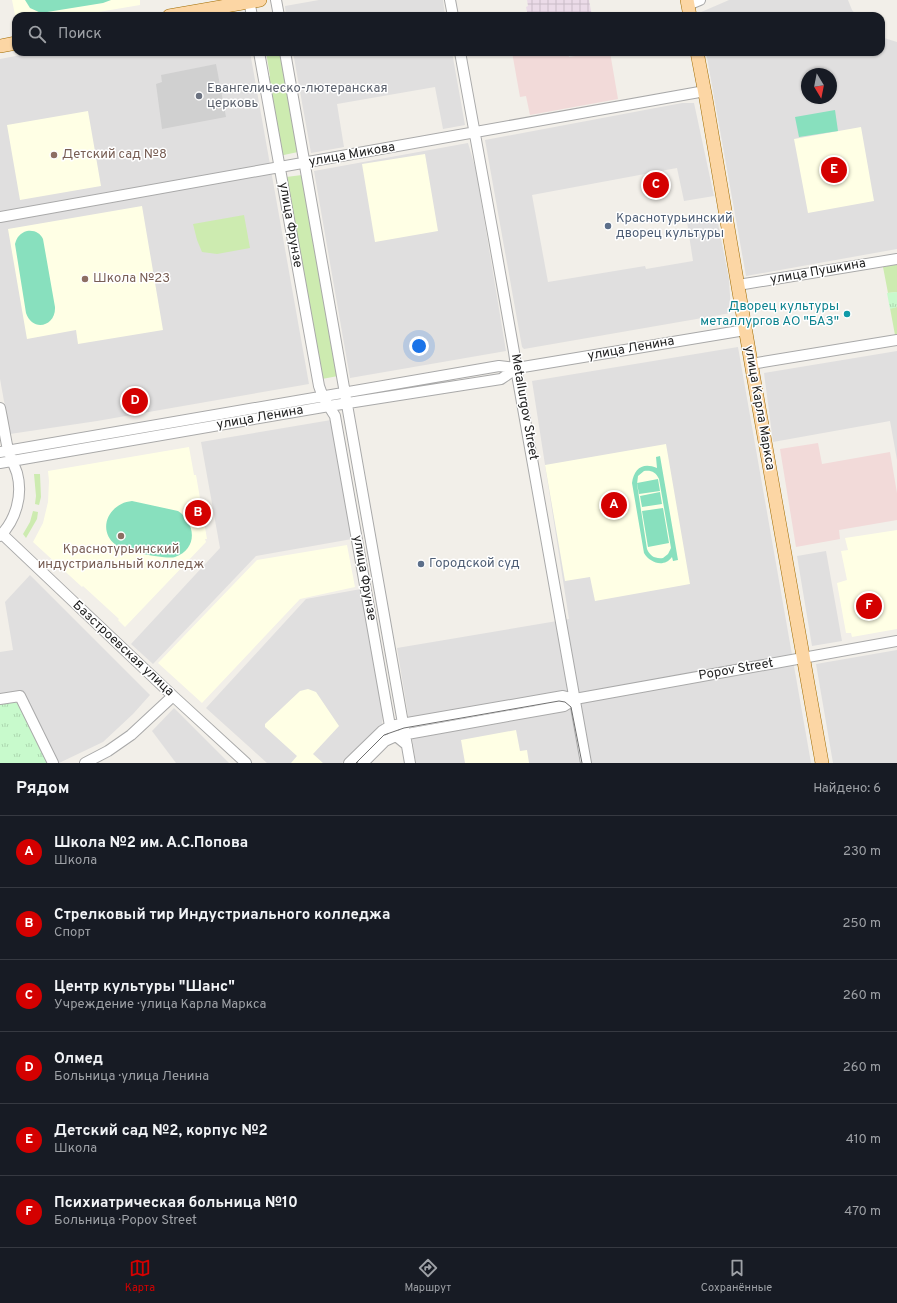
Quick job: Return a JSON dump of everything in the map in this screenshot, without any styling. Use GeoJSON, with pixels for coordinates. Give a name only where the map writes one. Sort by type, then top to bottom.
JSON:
{"type":"FeatureCollection","features":[{"type":"Feature","properties":{"kind":"main road"},"geometry":{"type":"LineString","coordinates":[[191,12],[253,1]]}},
{"type":"Feature","properties":{"kind":"main road"},"geometry":{"type":"LineString","coordinates":[[0,46],[12,44]]}},
{"type":"Feature","properties":{"kind":"main road","name":"улица Карла Маркса"},"geometry":{"type":"LineString","coordinates":[[698,56],[802,658],[822,763]]}},
{"type":"Feature","properties":{"kind":"street"},"geometry":{"type":"LineString","coordinates":[[276,0],[278,12]]}},
{"type":"Feature","properties":{"kind":"street"},"geometry":{"type":"LineString","coordinates":[[450,0],[452,12]]}},
{"type":"Feature","properties":{"kind":"street"},"geometry":{"type":"LineString","coordinates":[[252,12],[253,1]]}},
{"type":"Feature","properties":{"kind":"street","name":"улица Фрунзе"},"geometry":{"type":"LineString","coordinates":[[260,56],[319,386],[323,397],[335,416],[390,726],[403,738]]}},
{"type":"Feature","properties":{"kind":"street","name":"улица Фрунзе"},"geometry":{"type":"LineString","coordinates":[[286,56],[403,724],[403,738],[410,763]]}},
{"type":"Feature","properties":{"kind":"street","name":"Metallurgov Street"},"geometry":{"type":"LineString","coordinates":[[461,56],[586,763]]}},
{"type":"Feature","properties":{"kind":"street","name":"улица Микова"},"geometry":{"type":"LineString","coordinates":[[0,217],[705,91]]}},
{"type":"Feature","properties":{"kind":"street","name":"улица Пушкина"},"geometry":{"type":"LineString","coordinates":[[738,285],[897,259]]}},
{"type":"Feature","properties":{"kind":"street","name":"улица Ленина"},"geometry":{"type":"LineString","coordinates":[[0,463],[329,406],[346,398],[499,366],[517,368],[745,330]]}},
{"type":"Feature","properties":{"kind":"street"},"geometry":{"type":"LineString","coordinates":[[751,364],[897,340]]}},
{"type":"Feature","properties":{"kind":"street","name":"улица Ленина"},"geometry":{"type":"LineString","coordinates":[[4,452],[323,397],[346,398]]}},
{"type":"Feature","properties":{"kind":"street"},"geometry":{"type":"LineString","coordinates":[[0,408],[4,452],[12,461],[17,474],[19,496],[15,512],[7,528],[1,535]]}},
{"type":"Feature","properties":{"kind":"street"},"geometry":{"type":"LineString","coordinates":[[28,447],[30,458]]}},
{"type":"Feature","properties":{"kind":"street","name":"Базстроевская улица"},"geometry":{"type":"LineString","coordinates":[[1,535],[246,763]]}},
{"type":"Feature","properties":{"kind":"street","name":"Popov Street"},"geometry":{"type":"LineString","coordinates":[[349,763],[382,731],[390,726],[563,696],[575,698],[897,641]]}},
{"type":"Feature","properties":{"kind":"street"},"geometry":{"type":"LineString","coordinates":[[0,699],[20,696],[53,763]]}},
{"type":"Feature","properties":{"kind":"street"},"geometry":{"type":"LineString","coordinates":[[86,763],[108,751],[131,735],[173,696]]}},
{"type":"Feature","properties":{"kind":"street","name":"Popov Street"},"geometry":{"type":"LineString","coordinates":[[363,763],[385,740],[403,738],[564,706],[575,698]]}},
{"type":"Feature","properties":{"kind":"shaded area"},"geometry":{"type":"Polygon","coordinates":[[[12,0],[140,0],[140,5],[99,12],[14,12],[12,0]]]}},
{"type":"Feature","properties":{"kind":"shaded area"},"geometry":{"type":"Polygon","coordinates":[[[319,0],[443,0],[444,12],[286,12],[285,6],[319,0]]]}},
{"type":"Feature","properties":{"kind":"shaded area"},"geometry":{"type":"Polygon","coordinates":[[[527,0],[589,0],[591,12],[527,12],[526,7],[528,6],[527,0]]]}},
{"type":"Feature","properties":{"kind":"shaded area"},"geometry":{"type":"Polygon","coordinates":[[[729,0],[848,0],[854,12],[701,12],[729,0]]]}},
{"type":"Feature","properties":{"kind":"shaded area"},"geometry":{"type":"Polygon","coordinates":[[[885,38],[897,42],[897,249],[746,276],[707,56],[885,56],[885,38]]]}},
{"type":"Feature","properties":{"kind":"shaded area"},"geometry":{"type":"Polygon","coordinates":[[[16,56],[251,56],[309,384],[97,421],[10,434],[0,379],[0,59],[16,56]]]}},
{"type":"Feature","properties":{"kind":"shaded area"},"geometry":{"type":"Polygon","coordinates":[[[294,56],[453,56],[465,125],[443,129],[435,87],[337,104],[344,147],[311,153],[294,56]]]}},
{"type":"Feature","properties":{"kind":"shaded area"},"geometry":{"type":"Polygon","coordinates":[[[513,56],[611,56],[618,99],[530,115],[526,96],[520,97],[513,56]]]}},
{"type":"Feature","properties":{"kind":"shaded area"},"geometry":{"type":"Polygon","coordinates":[[[216,64],[226,117],[162,129],[156,84],[162,82],[161,75],[216,64]]]}},
{"type":"Feature","properties":{"kind":"shaded area"},"geometry":{"type":"Polygon","coordinates":[[[682,103],[694,103],[714,196],[684,201],[677,168],[532,195],[548,282],[645,266],[646,269],[693,261],[687,222],[717,218],[729,279],[731,313],[524,349],[522,347],[485,140],[682,103]]]}},
{"type":"Feature","properties":{"kind":"shaded area","name":"Детский сад №8"},"geometry":{"type":"Polygon","coordinates":[[[88,111],[101,186],[20,200],[7,125],[88,111]]]}},
{"type":"Feature","properties":{"kind":"shaded area"},"geometry":{"type":"Polygon","coordinates":[[[861,127],[874,201],[808,213],[794,139],[861,127]]]}},
{"type":"Feature","properties":{"kind":"shaded area"},"geometry":{"type":"Polygon","coordinates":[[[468,143],[476,170],[506,351],[350,378],[314,171],[468,143]]]}},
{"type":"Feature","properties":{"kind":"shaded area"},"geometry":{"type":"Polygon","coordinates":[[[425,154],[438,231],[375,242],[362,164],[425,154]]]}},
{"type":"Feature","properties":{"kind":"shaded area","name":"Школа №23"},"geometry":{"type":"Polygon","coordinates":[[[142,206],[163,330],[78,344],[76,330],[27,339],[8,229],[142,206]]]}},
{"type":"Feature","properties":{"kind":"shaded area"},"geometry":{"type":"Polygon","coordinates":[[[738,347],[811,763],[416,763],[397,648],[569,619],[532,381],[738,347]]]}},
{"type":"Feature","properties":{"kind":"shaded area"},"geometry":{"type":"Polygon","coordinates":[[[897,351],[897,460],[890,421],[773,442],[764,373],[897,351]]]}},
{"type":"Feature","properties":{"kind":"shaded area"},"geometry":{"type":"Polygon","coordinates":[[[331,420],[352,539],[256,556],[153,664],[131,644],[220,548],[201,442],[331,420]]]}},
{"type":"Feature","properties":{"kind":"shaded area"},"geometry":{"type":"Polygon","coordinates":[[[818,443],[822,464],[890,452],[897,493],[897,520],[839,530],[840,539],[796,547],[780,449],[818,443]]]}},
{"type":"Feature","properties":{"kind":"shaded area"},"geometry":{"type":"Polygon","coordinates":[[[666,444],[690,584],[595,601],[590,577],[565,581],[545,465],[666,444]]]}},
{"type":"Feature","properties":{"kind":"shaded area","name":"Краснотурьинский индустриальный колледж"},"geometry":{"type":"Polygon","coordinates":[[[189,447],[194,475],[196,475],[207,539],[205,539],[206,542],[125,627],[118,620],[119,619],[33,542],[43,523],[48,502],[48,471],[189,447]]]}},
{"type":"Feature","properties":{"kind":"shaded area"},"geometry":{"type":"Polygon","coordinates":[[[897,530],[897,629],[852,637],[851,633],[846,633],[837,583],[847,580],[841,551],[848,550],[845,538],[897,530]]]}},
{"type":"Feature","properties":{"kind":"shaded area"},"geometry":{"type":"Polygon","coordinates":[[[347,545],[355,587],[300,599],[202,703],[158,663],[257,560],[347,545]]]}},
{"type":"Feature","properties":{"kind":"shaded area"},"geometry":{"type":"Polygon","coordinates":[[[826,551],[842,641],[812,646],[797,556],[826,551]]]}},
{"type":"Feature","properties":{"kind":"shaded area"},"geometry":{"type":"Polygon","coordinates":[[[30,575],[150,695],[133,714],[103,742],[59,763],[21,691],[0,695],[0,652],[13,650],[5,602],[30,575]]]}},
{"type":"Feature","properties":{"kind":"shaded area"},"geometry":{"type":"Polygon","coordinates":[[[361,589],[383,714],[382,725],[342,763],[267,763],[206,708],[306,599],[361,589]]]}},
{"type":"Feature","properties":{"kind":"shaded area"},"geometry":{"type":"Polygon","coordinates":[[[897,650],[897,763],[833,763],[816,664],[897,650]]]}},
{"type":"Feature","properties":{"kind":"shaded area"},"geometry":{"type":"Polygon","coordinates":[[[308,689],[316,692],[339,726],[313,754],[323,763],[291,763],[297,756],[265,727],[265,724],[300,691],[308,689]]]}},
{"type":"Feature","properties":{"kind":"shaded area"},"geometry":{"type":"Polygon","coordinates":[[[174,708],[229,763],[176,763],[152,731],[174,708]]]}},
{"type":"Feature","properties":{"kind":"shaded area"},"geometry":{"type":"Polygon","coordinates":[[[516,730],[520,751],[527,750],[529,763],[465,763],[461,740],[516,730]]]}},
{"type":"Feature","properties":{"kind":"green space"},"geometry":{"type":"Polygon","coordinates":[[[25,0],[111,0],[103,3],[47,12],[39,12],[30,8],[25,0]]]}},
{"type":"Feature","properties":{"kind":"green space"},"geometry":{"type":"Polygon","coordinates":[[[267,56],[281,56],[298,152],[279,156],[266,79],[270,76],[267,56]]]}},
{"type":"Feature","properties":{"kind":"green space"},"geometry":{"type":"Polygon","coordinates":[[[835,110],[838,131],[799,137],[795,117],[835,110]]]}},
{"type":"Feature","properties":{"kind":"green space"},"geometry":{"type":"Polygon","coordinates":[[[302,175],[338,376],[322,379],[286,177],[302,175]]]}},
{"type":"Feature","properties":{"kind":"green space"},"geometry":{"type":"Polygon","coordinates":[[[244,215],[250,248],[217,254],[202,252],[193,224],[244,215]]]}},
{"type":"Feature","properties":{"kind":"green space"},"geometry":{"type":"Polygon","coordinates":[[[27,231],[37,232],[43,239],[55,307],[52,319],[43,325],[33,323],[26,313],[15,244],[19,236],[27,231]]]}},
{"type":"Feature","properties":{"kind":"green space"},"geometry":{"type":"Polygon","coordinates":[[[897,264],[897,292],[888,293],[883,267],[897,264]]]}},
{"type":"Feature","properties":{"kind":"green space"},"geometry":{"type":"Polygon","coordinates":[[[897,292],[897,307],[890,309],[887,293],[897,292]]]}},
{"type":"Feature","properties":{"kind":"green space"},"geometry":{"type":"Polygon","coordinates":[[[897,307],[897,334],[895,335],[890,308],[897,307]]]}},
{"type":"Feature","properties":{"kind":"green space"},"geometry":{"type":"Polygon","coordinates":[[[660,456],[678,560],[673,561],[672,557],[661,563],[653,562],[644,553],[632,483],[635,473],[643,466],[652,466],[657,468],[656,457],[660,456]],[[644,471],[638,476],[637,484],[647,549],[653,556],[663,558],[668,554],[671,548],[659,479],[655,473],[644,471]]]}},
{"type":"Feature","properties":{"kind":"green space"},"geometry":{"type":"Polygon","coordinates":[[[34,474],[40,474],[41,497],[39,505],[35,504],[36,496],[34,474]]]}},
{"type":"Feature","properties":{"kind":"green space"},"geometry":{"type":"Polygon","coordinates":[[[658,479],[660,491],[639,494],[637,483],[658,479]]]}},
{"type":"Feature","properties":{"kind":"green space"},"geometry":{"type":"Polygon","coordinates":[[[660,492],[662,504],[642,507],[640,496],[660,492]]]}},
{"type":"Feature","properties":{"kind":"green space"},"geometry":{"type":"Polygon","coordinates":[[[132,501],[178,511],[184,516],[191,529],[192,536],[188,548],[175,557],[170,558],[136,552],[116,545],[110,539],[107,532],[106,525],[108,518],[117,507],[132,501]]]}},
{"type":"Feature","properties":{"kind":"green space"},"geometry":{"type":"Polygon","coordinates":[[[663,508],[669,543],[648,547],[642,511],[663,508]]]}},
{"type":"Feature","properties":{"kind":"green space"},"geometry":{"type":"Polygon","coordinates":[[[33,511],[38,512],[37,519],[26,538],[23,534],[30,522],[33,511]]]}},
{"type":"Feature","properties":{"kind":"green space"},"geometry":{"type":"Polygon","coordinates":[[[12,702],[19,703],[49,763],[0,763],[0,704],[12,702]]]}},
{"type":"Feature","properties":{"kind":"tram line"},"geometry":{"type":"LineString","coordinates":[[356,763],[384,735],[404,728],[559,701],[565,702],[571,707],[582,763]]}},
{"type":"Feature","properties":{"kind":"place","name":"Евангелическо-лютеранская церковь"},"geometry":{"type":"Point","coordinates":[199,96]}},
{"type":"Feature","properties":{"kind":"place","name":"Детский сад №8"},"geometry":{"type":"Point","coordinates":[54,155]}},
{"type":"Feature","properties":{"kind":"place","name":"Детский сад №2, корпус №2"},"geometry":{"type":"Point","coordinates":[834,170]}},
{"type":"Feature","properties":{"kind":"place","name":"Центр культуры \"Шанс\""},"geometry":{"type":"Point","coordinates":[656,185]}},
{"type":"Feature","properties":{"kind":"place","name":"Краснотурьинский дворец культуры"},"geometry":{"type":"Point","coordinates":[608,226]}},
{"type":"Feature","properties":{"kind":"place","name":"Школа №23"},"geometry":{"type":"Point","coordinates":[85,279]}},
{"type":"Feature","properties":{"kind":"place","name":"Дворец культуры металлургов АО \"БАЗ\""},"geometry":{"type":"Point","coordinates":[847,314]}},
{"type":"Feature","properties":{"kind":"place","name":"Олмед"},"geometry":{"type":"Point","coordinates":[135,401]}},
{"type":"Feature","properties":{"kind":"place","name":"Школа №2 им. А.С.Попова"},"geometry":{"type":"Point","coordinates":[614,505]}},
{"type":"Feature","properties":{"kind":"place","name":"Стрелковый тир Индустриального колледжа"},"geometry":{"type":"Point","coordinates":[198,513]}},
{"type":"Feature","properties":{"kind":"place","name":"Краснотурьинский индустриальный колледж"},"geometry":{"type":"Point","coordinates":[121,536]}},
{"type":"Feature","properties":{"kind":"place","name":"Городской суд"},"geometry":{"type":"Point","coordinates":[421,564]}},
{"type":"Feature","properties":{"kind":"place","name":"Психиатрическая больница №10"},"geometry":{"type":"Point","coordinates":[869,606]}}]}
